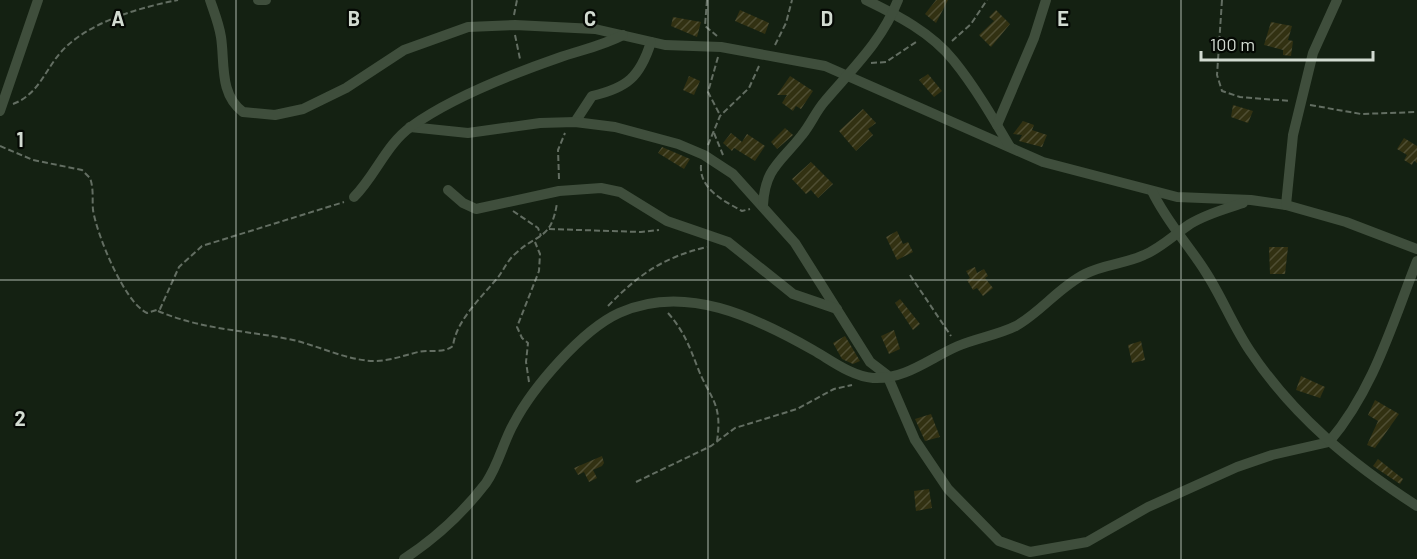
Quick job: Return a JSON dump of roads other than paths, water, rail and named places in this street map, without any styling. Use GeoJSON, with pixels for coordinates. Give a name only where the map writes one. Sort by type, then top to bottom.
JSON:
{"type":"FeatureCollection","features":[{"type":"Feature","properties":{"kind":"street"},"geometry":{"type":"LineString","coordinates":[[1,109],[22,38],[38,0]]}},
{"type":"Feature","properties":{"kind":"street"},"geometry":{"type":"LineString","coordinates":[[210,0],[221,35],[224,79],[230,97],[236,106],[251,113],[275,115],[303,109],[346,88],[404,50],[449,32],[468,27],[515,25],[569,27],[623,34],[665,45],[722,46],[825,66],[1043,162],[1177,197],[1251,200],[1286,205],[1346,222],[1417,249]]}},
{"type":"Feature","properties":{"kind":"street"},"geometry":{"type":"LineString","coordinates":[[258,0],[262,2],[266,0]]}},
{"type":"Feature","properties":{"kind":"street"},"geometry":{"type":"LineString","coordinates":[[866,0],[893,13],[942,48],[954,60],[1010,148]]}},
{"type":"Feature","properties":{"kind":"street"},"geometry":{"type":"LineString","coordinates":[[759,202],[776,163],[798,140],[825,100],[864,58],[893,13],[898,0]]}},
{"type":"Feature","properties":{"kind":"street"},"geometry":{"type":"LineString","coordinates":[[997,125],[1030,46],[1046,0]]}},
{"type":"Feature","properties":{"kind":"street"},"geometry":{"type":"LineString","coordinates":[[1286,205],[1292,144],[1313,53],[1337,0]]}},
{"type":"Feature","properties":{"kind":"street"},"geometry":{"type":"LineString","coordinates":[[354,197],[367,184],[394,141],[410,127],[449,103],[522,72],[605,44],[623,34]]}},
{"type":"Feature","properties":{"kind":"street"},"geometry":{"type":"LineString","coordinates":[[575,122],[592,96],[614,91],[634,76],[651,42]]}},
{"type":"Feature","properties":{"kind":"street"},"geometry":{"type":"LineString","coordinates":[[410,127],[468,133],[540,123],[575,122],[615,127],[678,144],[704,155],[730,172],[803,253],[873,366],[888,376],[915,440],[942,480],[999,541],[1030,552],[1088,542],[1148,507],[1250,462],[1329,442],[1363,395],[1379,361],[1417,261]]}},
{"type":"Feature","properties":{"kind":"street"},"geometry":{"type":"LineString","coordinates":[[448,190],[463,203],[476,209],[559,191],[601,188],[620,192],[667,221],[728,242],[793,294],[837,309]]}},
{"type":"Feature","properties":{"kind":"street"},"geometry":{"type":"LineString","coordinates":[[1152,191],[1161,212],[1205,271],[1238,332],[1263,369],[1302,417],[1369,475],[1415,502]]}},
{"type":"Feature","properties":{"kind":"street"},"geometry":{"type":"LineString","coordinates":[[404,559],[442,532],[485,484],[497,465],[514,423],[549,372],[603,323],[617,314],[657,303],[700,303],[730,311],[774,330],[847,370],[870,378],[888,376],[923,366],[957,346],[1016,326],[1084,274],[1146,254],[1197,220],[1251,200]]}}]}
